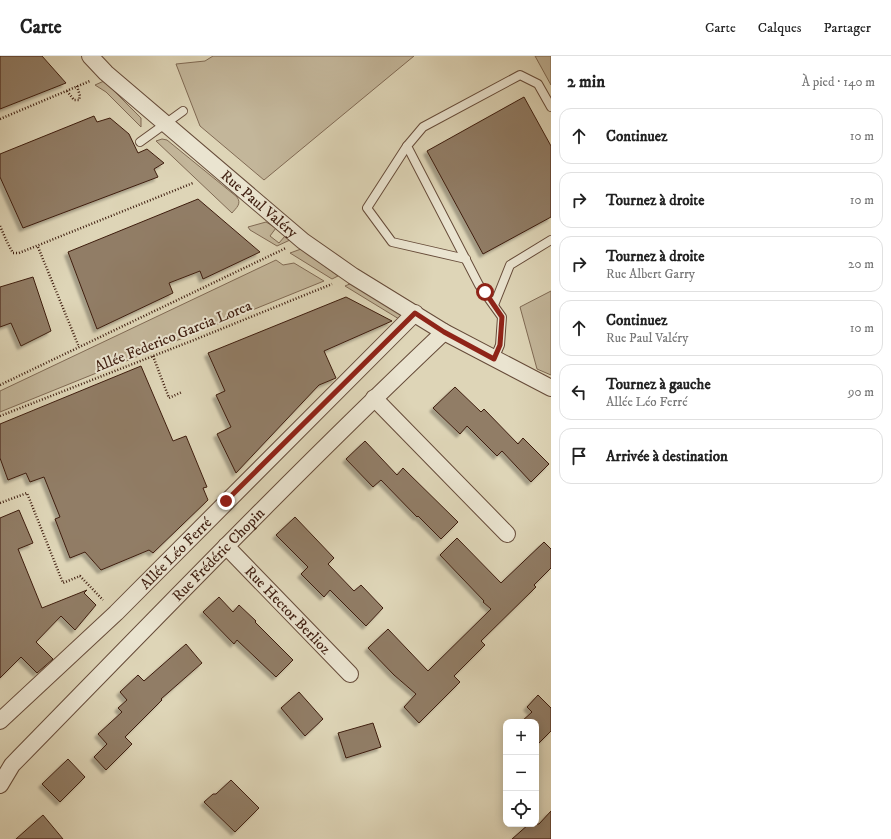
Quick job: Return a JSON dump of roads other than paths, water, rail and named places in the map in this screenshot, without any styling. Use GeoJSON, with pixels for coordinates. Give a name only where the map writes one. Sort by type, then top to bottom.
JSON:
{"type":"FeatureCollection","features":[{"type":"Feature","properties":{"kind":"street","name":"Rue Paul Valéry"},"geometry":{"type":"LineString","coordinates":[[90,56],[106,73],[303,241],[353,276],[444,332],[551,388]]}},
{"type":"Feature","properties":{"kind":"street","name":"Allée Léo Ferré"},"geometry":{"type":"LineString","coordinates":[[0,721],[116,613],[415,313]]}},
{"type":"Feature","properties":{"kind":"street","name":"Rue Frédéric Chopin"},"geometry":{"type":"LineString","coordinates":[[0,785],[12,765],[226,546],[374,398],[444,332]]}},
{"type":"Feature","properties":{"kind":"street"},"geometry":{"type":"LineString","coordinates":[[374,398],[507,534]]}},
{"type":"Feature","properties":{"kind":"street","name":"Rue Hector Berlioz"},"geometry":{"type":"LineString","coordinates":[[226,546],[350,674]]}},
{"type":"Feature","properties":{"kind":"lane"},"geometry":{"type":"LineString","coordinates":[[466,259],[392,242],[367,208],[407,146],[423,127],[520,75],[538,84],[551,107]]}},
{"type":"Feature","properties":{"kind":"lane"},"geometry":{"type":"LineString","coordinates":[[140,142],[183,110]]}},
{"type":"Feature","properties":{"kind":"lane"},"geometry":{"type":"LineString","coordinates":[[407,146],[479,285],[502,317],[500,345],[494,359]]}},
{"type":"Feature","properties":{"kind":"lane"},"geometry":{"type":"LineString","coordinates":[[494,305],[510,265],[551,240]]}}]}
